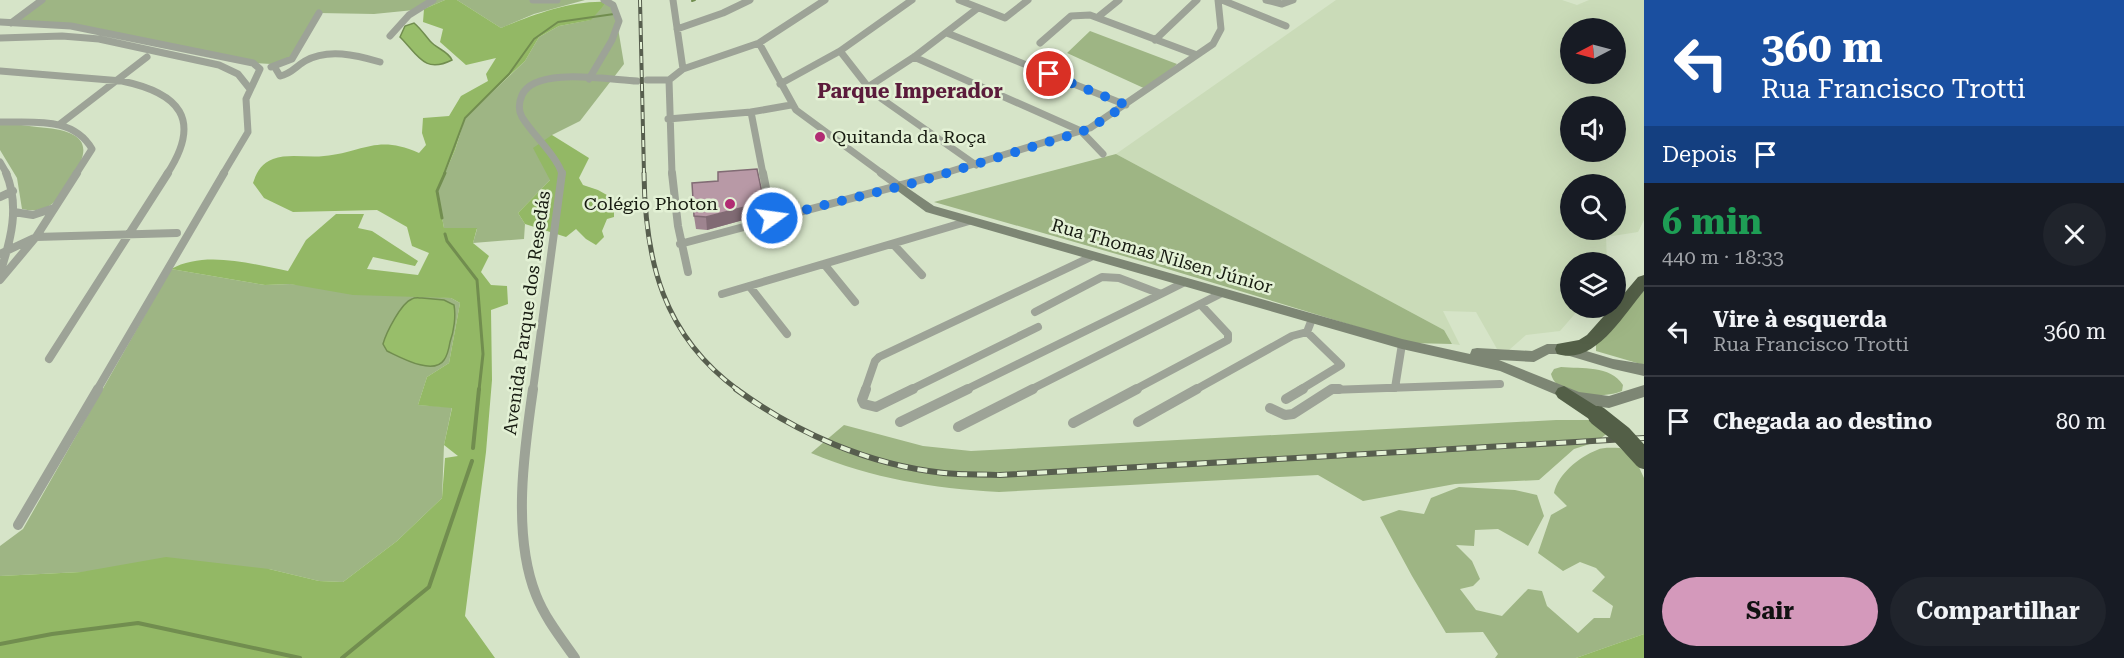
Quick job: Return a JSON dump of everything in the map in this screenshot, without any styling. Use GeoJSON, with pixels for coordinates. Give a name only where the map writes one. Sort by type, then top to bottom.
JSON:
{"type":"FeatureCollection","features":[{"type":"Feature","properties":{"kind":"highway"},"geometry":{"type":"LineString","coordinates":[[1563,349],[1583,346],[1593,339],[1644,281]]}},
{"type":"Feature","properties":{"kind":"highway"},"geometry":{"type":"LineString","coordinates":[[1564,393],[1598,416],[1628,441],[1644,459]]}},
{"type":"Feature","properties":{"kind":"street"},"geometry":{"type":"LineString","coordinates":[[11,22],[42,0]]}},
{"type":"Feature","properties":{"kind":"street"},"geometry":{"type":"LineString","coordinates":[[390,36],[409,15],[433,0]]}},
{"type":"Feature","properties":{"kind":"street"},"geometry":{"type":"LineString","coordinates":[[533,0],[557,0]]}},
{"type":"Feature","properties":{"kind":"street"},"geometry":{"type":"LineString","coordinates":[[589,79],[612,40],[620,21],[613,5],[604,0]]}},
{"type":"Feature","properties":{"kind":"street"},"geometry":{"type":"LineString","coordinates":[[673,0],[683,69]]}},
{"type":"Feature","properties":{"kind":"street"},"geometry":{"type":"LineString","coordinates":[[677,29],[708,19],[750,0]]}},
{"type":"Feature","properties":{"kind":"street"},"geometry":{"type":"LineString","coordinates":[[647,80],[669,80],[683,69],[759,43],[825,0]]}},
{"type":"Feature","properties":{"kind":"street"},"geometry":{"type":"LineString","coordinates":[[780,84],[840,51],[912,0]]}},
{"type":"Feature","properties":{"kind":"street"},"geometry":{"type":"LineString","coordinates":[[1005,18],[1028,0]]}},
{"type":"Feature","properties":{"kind":"street"},"geometry":{"type":"LineString","coordinates":[[1098,17],[1119,0]]}},
{"type":"Feature","properties":{"kind":"street"},"geometry":{"type":"LineString","coordinates":[[1155,40],[1197,0]]}},
{"type":"Feature","properties":{"kind":"street"},"geometry":{"type":"LineString","coordinates":[[680,244],[976,165],[1090,128],[1213,44],[1221,29],[1220,0],[1286,26]]}},
{"type":"Feature","properties":{"kind":"street"},"geometry":{"type":"LineString","coordinates":[[1266,0],[1282,4],[1293,0]]}},
{"type":"Feature","properties":{"kind":"street"},"geometry":{"type":"LineString","coordinates":[[964,1],[1015,23]]}},
{"type":"Feature","properties":{"kind":"street"},"geometry":{"type":"LineString","coordinates":[[868,87],[914,57],[978,8]]}},
{"type":"Feature","properties":{"kind":"street"},"geometry":{"type":"LineString","coordinates":[[18,525],[248,132],[250,126],[245,104],[253,78],[260,69],[292,59],[319,13]]}},
{"type":"Feature","properties":{"kind":"street"},"geometry":{"type":"LineString","coordinates":[[1040,43],[1071,16],[1081,14],[1098,17],[1195,56]]}},
{"type":"Feature","properties":{"kind":"street"},"geometry":{"type":"LineString","coordinates":[[0,22],[71,26],[253,63],[260,69]]}},
{"type":"Feature","properties":{"kind":"street"},"geometry":{"type":"LineString","coordinates":[[35,38],[46,32],[51,25]]}},
{"type":"Feature","properties":{"kind":"street"},"geometry":{"type":"LineString","coordinates":[[947,33],[1126,105]]}},
{"type":"Feature","properties":{"kind":"street"},"geometry":{"type":"LineString","coordinates":[[0,38],[99,39],[219,65],[234,70],[243,77],[250,89]]}},
{"type":"Feature","properties":{"kind":"street"},"geometry":{"type":"LineString","coordinates":[[759,43],[791,105],[807,121],[899,186]]}},
{"type":"Feature","properties":{"kind":"street"},"geometry":{"type":"LineString","coordinates":[[840,51],[868,87],[976,165]]}},
{"type":"Feature","properties":{"kind":"street"},"geometry":{"type":"LineString","coordinates":[[274,66],[280,76],[289,75],[303,62],[326,54],[341,53],[381,62]]}},
{"type":"Feature","properties":{"kind":"street"},"geometry":{"type":"LineString","coordinates":[[60,124],[147,57]]}},
{"type":"Feature","properties":{"kind":"street"},"geometry":{"type":"LineString","coordinates":[[914,57],[1081,132],[1102,154]]}},
{"type":"Feature","properties":{"kind":"street"},"geometry":{"type":"LineString","coordinates":[[0,71],[119,80],[155,90],[174,103],[184,121],[181,143],[171,168],[49,358]]}},
{"type":"Feature","properties":{"kind":"street","name":"Avenida Parque dos Resedás"},"geometry":{"type":"LineString","coordinates":[[574,658],[553,625],[532,584],[523,512],[528,426],[550,279],[562,172],[521,115],[519,103],[524,91],[534,82],[550,77],[637,81]]}},
{"type":"Feature","properties":{"kind":"street"},"geometry":{"type":"LineString","coordinates":[[669,80],[668,119],[680,244],[688,272]]}},
{"type":"Feature","properties":{"kind":"street"},"geometry":{"type":"LineString","coordinates":[[668,119],[751,112],[791,105]]}},
{"type":"Feature","properties":{"kind":"street"},"geometry":{"type":"LineString","coordinates":[[751,112],[772,218]]}},
{"type":"Feature","properties":{"kind":"street"},"geometry":{"type":"LineString","coordinates":[[0,122],[60,124],[77,130],[88,138],[92,149],[36,237],[0,280]]}},
{"type":"Feature","properties":{"kind":"street"},"geometry":{"type":"LineString","coordinates":[[0,162],[7,172],[13,191],[14,213],[0,272]]}},
{"type":"Feature","properties":{"kind":"street","name":"Rua Thomas Nilsen Júnior"},"geometry":{"type":"LineString","coordinates":[[899,186],[930,209],[1091,257],[1222,292],[1310,326],[1502,366],[1578,398],[1609,402],[1639,392]]}},
{"type":"Feature","properties":{"kind":"street"},"geometry":{"type":"LineString","coordinates":[[0,197],[13,191]]}},
{"type":"Feature","properties":{"kind":"street"},"geometry":{"type":"LineString","coordinates":[[14,213],[33,215],[56,207]]}},
{"type":"Feature","properties":{"kind":"street"},"geometry":{"type":"LineString","coordinates":[[722,294],[969,221]]}},
{"type":"Feature","properties":{"kind":"street"},"geometry":{"type":"LineString","coordinates":[[4,253],[36,237],[177,232]]}},
{"type":"Feature","properties":{"kind":"street"},"geometry":{"type":"LineString","coordinates":[[893,244],[922,275]]}},
{"type":"Feature","properties":{"kind":"street"},"geometry":{"type":"LineString","coordinates":[[1038,327],[876,407],[864,405],[862,400],[874,361],[879,357],[1091,257]]}},
{"type":"Feature","properties":{"kind":"street"},"geometry":{"type":"LineString","coordinates":[[824,264],[855,302]]}},
{"type":"Feature","properties":{"kind":"street"},"geometry":{"type":"LineString","coordinates":[[1035,312],[1102,277],[1119,278],[1161,294]]}},
{"type":"Feature","properties":{"kind":"street"},"geometry":{"type":"LineString","coordinates":[[900,422],[1185,282]]}},
{"type":"Feature","properties":{"kind":"street"},"geometry":{"type":"LineString","coordinates":[[750,287],[787,334]]}},
{"type":"Feature","properties":{"kind":"street"},"geometry":{"type":"LineString","coordinates":[[958,427],[1201,305],[1222,292]]}},
{"type":"Feature","properties":{"kind":"street"},"geometry":{"type":"LineString","coordinates":[[1073,423],[1228,340],[1228,333],[1201,305]]}},
{"type":"Feature","properties":{"kind":"street"},"geometry":{"type":"LineString","coordinates":[[1138,422],[1310,326],[1341,365],[1286,399]]}},
{"type":"Feature","properties":{"kind":"street"},"geometry":{"type":"LineString","coordinates":[[1395,388],[1402,344]]}},
{"type":"Feature","properties":{"kind":"street","name":"Rua Thomas Nilsen Júnior"},"geometry":{"type":"LineString","coordinates":[[1422,348],[1534,357],[1547,349],[1563,349]]}},
{"type":"Feature","properties":{"kind":"street"},"geometry":{"type":"LineString","coordinates":[[1563,349],[1613,364],[1644,370]]}},
{"type":"Feature","properties":{"kind":"street"},"geometry":{"type":"LineString","coordinates":[[1534,357],[1537,374],[1546,384]]}},
{"type":"Feature","properties":{"kind":"street"},"geometry":{"type":"LineString","coordinates":[[1270,408],[1289,415],[1327,390],[1500,384]]}},
{"type":"Feature","properties":{"kind":"shaded area"},"geometry":{"type":"Polygon","coordinates":[[[42,0],[445,0],[424,9],[374,14],[319,13],[292,59],[271,64],[253,63],[71,26],[11,23],[42,0]]]}},
{"type":"Feature","properties":{"kind":"shaded area"},"geometry":{"type":"Polygon","coordinates":[[[445,0],[457,0],[501,28],[567,6],[607,2],[591,20],[559,26],[539,37],[525,61],[465,117],[455,150],[437,191],[444,228],[477,228],[473,243],[489,256],[481,272],[491,285],[507,286],[508,304],[491,310],[492,380],[486,452],[465,616],[495,658],[0,658],[0,576],[81,572],[166,557],[269,569],[319,581],[343,582],[397,541],[442,498],[445,458],[458,456],[444,445],[452,408],[418,405],[427,377],[449,363],[460,303],[451,298],[353,295],[290,284],[265,285],[171,269],[184,263],[213,259],[244,262],[288,271],[306,240],[336,214],[364,214],[358,228],[372,231],[418,261],[415,266],[373,257],[367,269],[418,275],[429,253],[412,246],[407,227],[377,210],[293,212],[264,198],[253,183],[262,166],[279,157],[324,156],[381,145],[392,145],[419,153],[426,145],[422,133],[423,118],[449,116],[461,96],[488,81],[486,74],[496,58],[466,65],[440,42],[443,29],[423,22],[424,9],[445,0]]]}},
{"type":"Feature","properties":{"kind":"shaded area"},"geometry":{"type":"Polygon","coordinates":[[[457,0],[585,0],[534,14],[501,28],[457,0]]]}},
{"type":"Feature","properties":{"kind":"shaded area"},"geometry":{"type":"Polygon","coordinates":[[[1336,0],[1562,0],[1577,5],[1589,0],[1644,0],[1644,220],[1638,232],[1626,234],[1626,174],[1560,174],[1560,240],[1606,240],[1607,252],[1560,252],[1560,318],[1571,318],[1560,331],[1526,335],[1509,350],[1497,349],[1476,312],[1443,311],[1460,345],[1452,344],[1444,330],[1116,154],[1336,0]]]}},
{"type":"Feature","properties":{"kind":"shaded area"},"geometry":{"type":"Polygon","coordinates":[[[607,2],[615,10],[624,64],[580,121],[552,135],[550,180],[518,213],[525,224],[524,239],[473,243],[477,229],[444,228],[437,191],[455,150],[465,118],[525,61],[539,37],[559,26],[590,20],[607,2]]]}},
{"type":"Feature","properties":{"kind":"shaded area"},"geometry":{"type":"Polygon","coordinates":[[[414,23],[452,60],[435,65],[428,64],[417,56],[400,37],[405,26],[414,23]]]}},
{"type":"Feature","properties":{"kind":"shaded area"},"geometry":{"type":"Polygon","coordinates":[[[1090,31],[1177,64],[1148,90],[1067,53],[1090,31]]]}},
{"type":"Feature","properties":{"kind":"shaded area"},"geometry":{"type":"Polygon","coordinates":[[[0,124],[64,131],[80,140],[83,156],[78,167],[55,202],[49,206],[36,210],[22,209],[17,178],[0,150],[0,124]]]}},
{"type":"Feature","properties":{"kind":"shaded area"},"geometry":{"type":"Polygon","coordinates":[[[552,135],[589,158],[579,178],[583,185],[614,199],[614,217],[607,219],[602,231],[604,237],[596,245],[576,229],[566,237],[525,224],[518,213],[550,180],[533,148],[552,135]]]}},
{"type":"Feature","properties":{"kind":"shaded area"},"geometry":{"type":"Polygon","coordinates":[[[1116,154],[1444,330],[1452,344],[1410,343],[1148,263],[934,202],[1116,154]]]}},
{"type":"Feature","properties":{"kind":"shaded area"},"geometry":{"type":"Polygon","coordinates":[[[171,269],[265,285],[290,284],[451,298],[460,303],[449,363],[427,377],[418,405],[452,407],[444,445],[442,498],[397,541],[343,582],[319,581],[269,569],[81,572],[0,576],[0,546],[23,529],[171,269]]]}},
{"type":"Feature","properties":{"kind":"shaded area"},"geometry":{"type":"Polygon","coordinates":[[[1644,291],[1644,365],[1596,351],[1596,343],[1619,318],[1626,318],[1626,310],[1644,291]]]}},
{"type":"Feature","properties":{"kind":"shaded area"},"geometry":{"type":"Polygon","coordinates":[[[413,298],[444,300],[454,305],[455,314],[453,333],[444,360],[439,364],[425,366],[387,351],[383,344],[403,306],[413,298]]]}},
{"type":"Feature","properties":{"kind":"shaded area"},"geometry":{"type":"Polygon","coordinates":[[[1586,368],[1611,374],[1623,385],[1622,391],[1603,395],[1571,392],[1555,382],[1551,374],[1554,369],[1586,368]]]}},
{"type":"Feature","properties":{"kind":"shaded area"},"geometry":{"type":"Polygon","coordinates":[[[1556,420],[1593,420],[1609,432],[1596,442],[1574,449],[1539,480],[1455,484],[1363,501],[1318,475],[999,492],[974,490],[926,485],[880,476],[811,453],[844,425],[923,446],[971,451],[1556,420]]]}},
{"type":"Feature","properties":{"kind":"shaded area"},"geometry":{"type":"Polygon","coordinates":[[[1602,448],[1620,448],[1637,463],[1644,478],[1644,634],[1576,658],[1495,658],[1498,654],[1483,632],[1446,633],[1380,517],[1399,510],[1424,514],[1431,498],[1459,487],[1515,490],[1537,495],[1544,516],[1528,546],[1498,529],[1475,530],[1474,546],[1456,545],[1472,561],[1480,579],[1473,586],[1460,589],[1476,610],[1502,616],[1528,589],[1542,591],[1547,606],[1578,633],[1594,618],[1610,618],[1613,606],[1592,591],[1605,577],[1596,568],[1580,562],[1563,571],[1538,553],[1551,515],[1567,506],[1554,493],[1560,479],[1590,453],[1602,448]]]}},
{"type":"Feature","properties":{"kind":"shaded area"},"geometry":{"type":"Polygon","coordinates":[[[1644,634],[1644,658],[1576,658],[1644,634]]]}},
{"type":"Feature","properties":{"kind":"building"},"geometry":{"type":"Polygon","coordinates":[[[757,169],[764,202],[706,217],[694,216],[692,183],[718,181],[718,172],[757,169]]]}},
{"type":"Feature","properties":{"kind":"waterway"},"geometry":{"type":"LineString","coordinates":[[444,174],[465,118],[509,74],[534,39],[558,22],[614,14]]}},
{"type":"Feature","properties":{"kind":"waterway"},"geometry":{"type":"LineString","coordinates":[[442,218],[437,191],[445,173]]}},
{"type":"Feature","properties":{"kind":"waterway"},"geometry":{"type":"LineString","coordinates":[[445,234],[447,241],[477,280],[483,354],[479,390]]}},
{"type":"Feature","properties":{"kind":"waterway"},"geometry":{"type":"LineString","coordinates":[[473,448],[479,389]]}},
{"type":"Feature","properties":{"kind":"waterway"},"geometry":{"type":"LineString","coordinates":[[342,658],[429,587],[472,461]]}},
{"type":"Feature","properties":{"kind":"waterway"},"geometry":{"type":"LineString","coordinates":[[0,644],[52,634],[138,623],[300,658]]}},
{"type":"Feature","properties":{"kind":"railway"},"geometry":{"type":"LineString","coordinates":[[640,0],[644,174]]}},
{"type":"Feature","properties":{"kind":"railway"},"geometry":{"type":"LineString","coordinates":[[644,173],[649,236],[654,266],[663,294],[692,345],[712,368],[738,390]]}},
{"type":"Feature","properties":{"kind":"railway"},"geometry":{"type":"LineString","coordinates":[[736,389],[783,420],[861,455],[916,469],[958,474],[1000,475],[1644,438]]}},
{"type":"Feature","properties":{"kind":"place","name":"Quitanda da Roça"},"geometry":{"type":"Point","coordinates":[820,137]}},
{"type":"Feature","properties":{"kind":"place","name":"Colégio Photon"},"geometry":{"type":"Point","coordinates":[730,204]}},
{"type":"Feature","properties":{"kind":"district","name":"Parque Imperador"},"geometry":{"type":"Point","coordinates":[910,91]}},
{"type":"Feature","properties":{"kind":"route"},"geometry":{"type":"LineString","coordinates":[[772,218],[914,183],[1081,132],[1126,105],[1049,74]]}}]}
